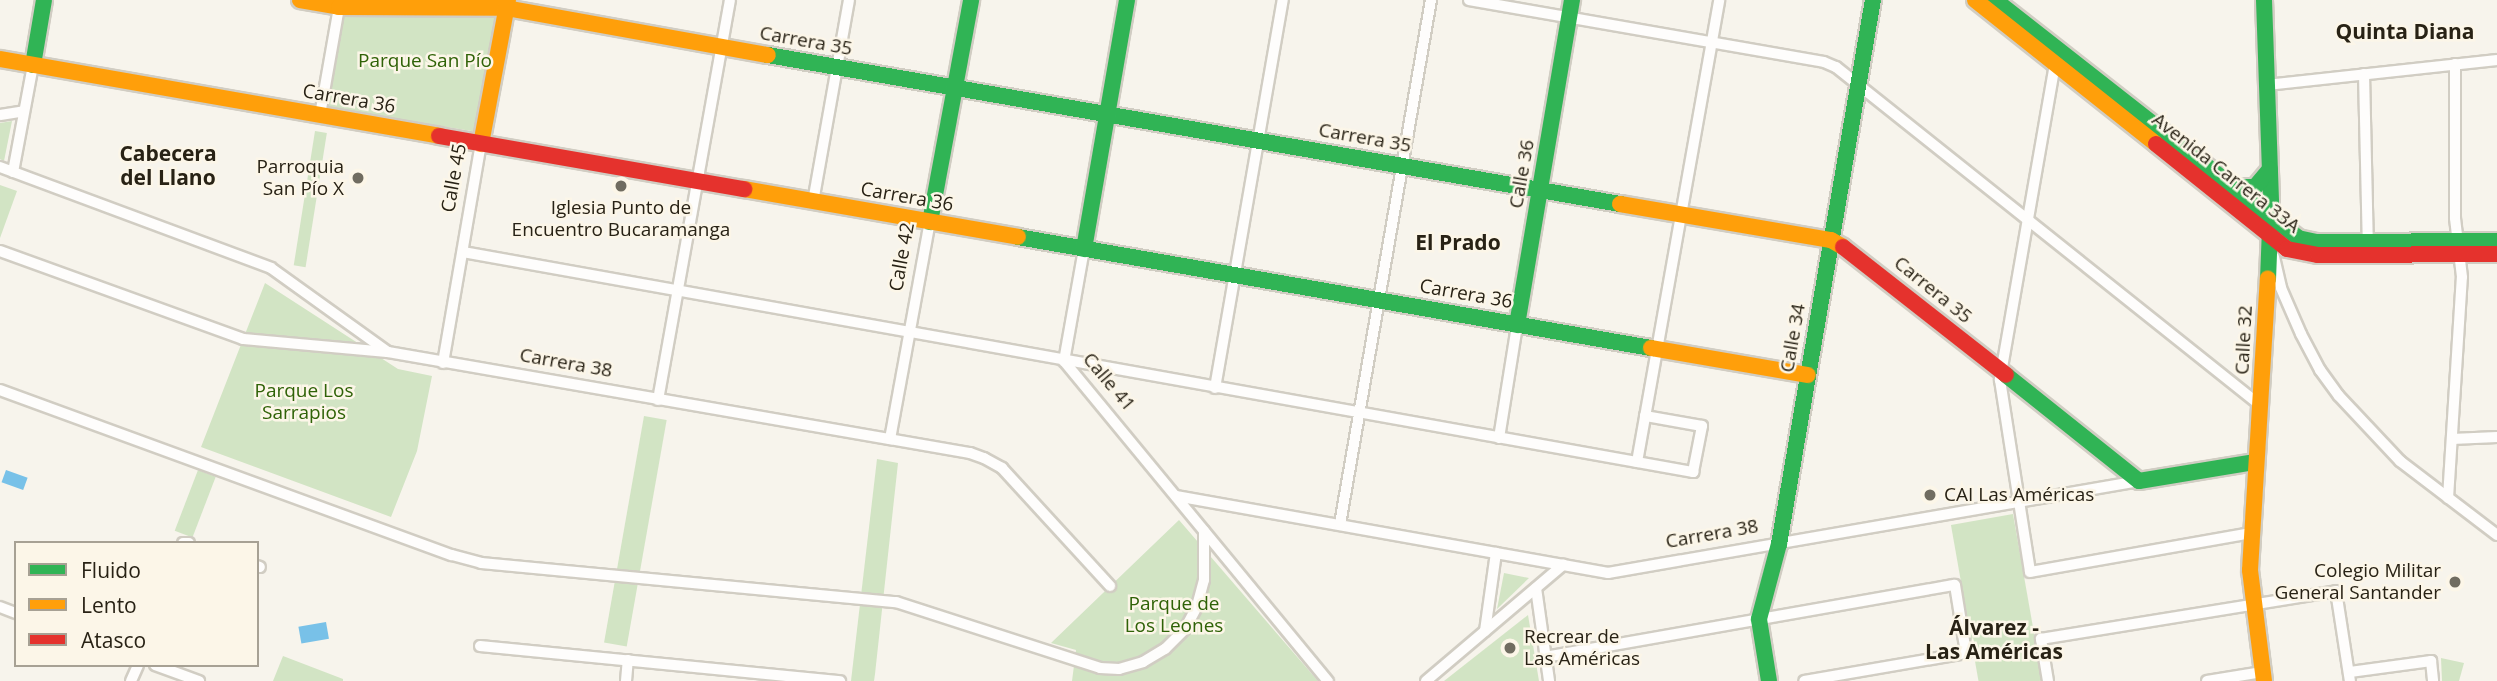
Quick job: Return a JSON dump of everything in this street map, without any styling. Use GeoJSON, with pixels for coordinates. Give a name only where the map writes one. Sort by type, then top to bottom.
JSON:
{"type":"FeatureCollection","features":[{"type":"Feature","properties":{"kind":"street"},"geometry":{"type":"LineString","coordinates":[[13,172],[44,0]]}},
{"type":"Feature","properties":{"kind":"street","name":"Carrera 35"},"geometry":{"type":"LineString","coordinates":[[300,0],[339,7],[507,4],[837,68],[1831,240],[1851,251],[2139,481]]}},
{"type":"Feature","properties":{"kind":"street"},"geometry":{"type":"LineString","coordinates":[[658,400],[730,0]]}},
{"type":"Feature","properties":{"kind":"street"},"geometry":{"type":"LineString","coordinates":[[813,202],[849,0]]}},
{"type":"Feature","properties":{"kind":"street","name":"Calle 42"},"geometry":{"type":"LineString","coordinates":[[890,439],[971,0]]}},
{"type":"Feature","properties":{"kind":"street","name":"Calle 41"},"geometry":{"type":"LineString","coordinates":[[1128,0],[1064,361],[1328,681]]}},
{"type":"Feature","properties":{"kind":"street"},"geometry":{"type":"LineString","coordinates":[[1215,388],[1283,0]]}},
{"type":"Feature","properties":{"kind":"street"},"geometry":{"type":"LineString","coordinates":[[1340,524],[1431,0]]}},
{"type":"Feature","properties":{"kind":"street"},"geometry":{"type":"LineString","coordinates":[[1469,0],[1824,62],[1859,83],[2260,405]]}},
{"type":"Feature","properties":{"kind":"street","name":"Calle 36"},"geometry":{"type":"LineString","coordinates":[[1499,438],[1572,0]]}},
{"type":"Feature","properties":{"kind":"street"},"geometry":{"type":"LineString","coordinates":[[1637,462],[1719,0]]}},
{"type":"Feature","properties":{"kind":"street","name":"Calle 34"},"geometry":{"type":"LineString","coordinates":[[1769,681],[1759,619],[1779,544],[1873,0]]}},
{"type":"Feature","properties":{"kind":"street","name":"Avenida Carrera 33A"},"geometry":{"type":"LineString","coordinates":[[1975,0],[2298,238],[2310,242],[2368,248]]}},
{"type":"Feature","properties":{"kind":"street","name":"Avenida Carrera 33A"},"geometry":{"type":"LineString","coordinates":[[1995,0],[2062,62],[2269,237],[2287,249],[2305,254],[2368,248],[2459,248],[2497,254]]}},
{"type":"Feature","properties":{"kind":"street","name":"Calle 32"},"geometry":{"type":"LineString","coordinates":[[2263,676],[2252,603],[2251,533],[2270,218],[2264,0]]}},
{"type":"Feature","properties":{"kind":"street","name":"Calle 45"},"geometry":{"type":"LineString","coordinates":[[443,363],[507,4]]}},
{"type":"Feature","properties":{"kind":"street"},"geometry":{"type":"LineString","coordinates":[[320,116],[339,7]]}},
{"type":"Feature","properties":{"kind":"street","name":"Carrera 36"},"geometry":{"type":"LineString","coordinates":[[0,59],[1808,375]]}},
{"type":"Feature","properties":{"kind":"street"},"geometry":{"type":"LineString","coordinates":[[2267,85],[2497,60]]}},
{"type":"Feature","properties":{"kind":"street"},"geometry":{"type":"LineString","coordinates":[[2062,62],[2028,219],[2002,372],[2001,392],[2029,572],[2251,533]]}},
{"type":"Feature","properties":{"kind":"street"},"geometry":{"type":"LineString","coordinates":[[2448,498],[2462,277],[2455,218],[2455,64]]}},
{"type":"Feature","properties":{"kind":"street"},"geometry":{"type":"LineString","coordinates":[[2364,74],[2368,248]]}},
{"type":"Feature","properties":{"kind":"street"},"geometry":{"type":"LineString","coordinates":[[0,115],[24,111]]}},
{"type":"Feature","properties":{"kind":"street","name":"Carrera 38"},"geometry":{"type":"LineString","coordinates":[[0,167],[271,268],[388,352],[970,453],[1002,468],[1110,586]]}},
{"type":"Feature","properties":{"kind":"street"},"geometry":{"type":"LineString","coordinates":[[2231,187],[2245,190],[2255,187],[2264,180],[2270,169]]}},
{"type":"Feature","properties":{"kind":"street"},"geometry":{"type":"LineString","coordinates":[[2269,237],[2286,301],[2320,370],[2370,432],[2400,461],[2497,535]]}},
{"type":"Feature","properties":{"kind":"street","name":"Avenida Carrera 33A"},"geometry":{"type":"LineString","coordinates":[[2459,248],[2497,241]]}},
{"type":"Feature","properties":{"kind":"street"},"geometry":{"type":"LineString","coordinates":[[0,251],[243,339],[388,352]]}},
{"type":"Feature","properties":{"kind":"street"},"geometry":{"type":"LineString","coordinates":[[463,252],[1693,472],[1702,426],[1645,416]]}},
{"type":"Feature","properties":{"kind":"street"},"geometry":{"type":"LineString","coordinates":[[0,390],[452,555],[481,563],[896,602],[1100,668],[1119,669],[1143,662],[1165,649],[1185,629],[1197,606],[1204,580],[1204,531]]}},
{"type":"Feature","properties":{"kind":"street"},"geometry":{"type":"LineString","coordinates":[[2452,439],[2497,437]]}},
{"type":"Feature","properties":{"kind":"street","name":"Carrera 38"},"geometry":{"type":"LineString","coordinates":[[1176,496],[1608,573],[2255,462]]}},
{"type":"Feature","properties":{"kind":"street"},"geometry":{"type":"LineString","coordinates":[[1485,631],[1496,553]]}},
{"type":"Feature","properties":{"kind":"street"},"geometry":{"type":"LineString","coordinates":[[1426,681],[1563,565]]}},
{"type":"Feature","properties":{"kind":"street"},"geometry":{"type":"LineString","coordinates":[[1545,657],[1955,585],[1966,653],[1804,681]]}},
{"type":"Feature","properties":{"kind":"street"},"geometry":{"type":"LineString","coordinates":[[1536,589],[1549,681]]}},
{"type":"Feature","properties":{"kind":"street"},"geometry":{"type":"LineString","coordinates":[[2048,681],[2041,639],[2336,591],[2350,676],[2431,661],[2433,681]]}},
{"type":"Feature","properties":{"kind":"street"},"geometry":{"type":"LineString","coordinates":[[480,646],[840,681]]}},
{"type":"Feature","properties":{"kind":"street"},"geometry":{"type":"LineString","coordinates":[[626,681],[628,660]]}},
{"type":"Feature","properties":{"kind":"street"},"geometry":{"type":"LineString","coordinates":[[160,667],[199,681]]}},
{"type":"Feature","properties":{"kind":"street"},"geometry":{"type":"LineString","coordinates":[[2207,681],[2263,676]]}},
{"type":"Feature","properties":{"kind":"green space","name":"Parque San Pío"},"geometry":{"type":"Polygon","coordinates":[[[345,0],[500,0],[478,132],[327,108],[345,0]]]}},
{"type":"Feature","properties":{"kind":"green space"},"geometry":{"type":"Polygon","coordinates":[[[12,121],[4,161],[0,159],[0,123],[12,121]]]}},
{"type":"Feature","properties":{"kind":"green space"},"geometry":{"type":"Polygon","coordinates":[[[315,131],[327,133],[306,267],[294,265],[315,131]]]}},
{"type":"Feature","properties":{"kind":"green space"},"geometry":{"type":"Polygon","coordinates":[[[0,185],[17,191],[0,238],[0,185]]]}},
{"type":"Feature","properties":{"kind":"green space","name":"Parque Los Sarrapios"},"geometry":{"type":"Polygon","coordinates":[[[265,283],[398,369],[432,376],[417,451],[391,517],[201,447],[265,283]]]}},
{"type":"Feature","properties":{"kind":"green space"},"geometry":{"type":"Polygon","coordinates":[[[644,416],[667,420],[627,646],[604,643],[644,416]]]}},
{"type":"Feature","properties":{"kind":"green space"},"geometry":{"type":"Polygon","coordinates":[[[877,459],[898,463],[875,674],[874,681],[851,681],[877,459]]]}},
{"type":"Feature","properties":{"kind":"green space"},"geometry":{"type":"Polygon","coordinates":[[[198,470],[216,477],[192,537],[175,531],[198,470]]]}},
{"type":"Feature","properties":{"kind":"green space"},"geometry":{"type":"Polygon","coordinates":[[[2013,514],[2042,680],[1978,681],[1951,525],[2013,514]]]}},
{"type":"Feature","properties":{"kind":"green space","name":"Parque de Los Leones"},"geometry":{"type":"Polygon","coordinates":[[[1179,520],[1318,681],[1072,681],[1076,650],[1051,643],[1179,520]]]}},
{"type":"Feature","properties":{"kind":"green space"},"geometry":{"type":"Polygon","coordinates":[[[1504,573],[1529,578],[1497,609],[1504,573]]]}},
{"type":"Feature","properties":{"kind":"green space","name":"Recrear de Las Américas"},"geometry":{"type":"Polygon","coordinates":[[[1528,615],[1539,681],[1444,681],[1528,615]]]}},
{"type":"Feature","properties":{"kind":"green space"},"geometry":{"type":"Polygon","coordinates":[[[283,656],[343,679],[343,681],[273,681],[283,656]]]}},
{"type":"Feature","properties":{"kind":"green space"},"geometry":{"type":"Polygon","coordinates":[[[2441,658],[2464,663],[2459,681],[2442,681],[2441,658]]]}},
{"type":"Feature","properties":{"kind":"water"},"geometry":{"type":"Polygon","coordinates":[[[6,470],[28,478],[23,490],[2,482],[6,470]]]}},
{"type":"Feature","properties":{"kind":"water"},"geometry":{"type":"Polygon","coordinates":[[[326,622],[329,639],[301,644],[298,627],[326,622]]]}},
{"type":"Feature","properties":{"kind":"traffic: fast"},"geometry":{"type":"LineString","coordinates":[[33,65],[44,0]]}},
{"type":"Feature","properties":{"kind":"traffic: fast"},"geometry":{"type":"LineString","coordinates":[[930,222],[971,0]]}},
{"type":"Feature","properties":{"kind":"traffic: fast"},"geometry":{"type":"LineString","coordinates":[[1084,249],[1127,0]]}},
{"type":"Feature","properties":{"kind":"traffic: fast"},"geometry":{"type":"LineString","coordinates":[[1517,325],[1572,0]]}},
{"type":"Feature","properties":{"kind":"traffic: fast"},"geometry":{"type":"LineString","coordinates":[[1769,681],[1759,619],[1779,544],[1873,0]]}},
{"type":"Feature","properties":{"kind":"traffic: fast"},"geometry":{"type":"LineString","coordinates":[[1995,0],[2298,238],[2317,242],[2497,241]]}},
{"type":"Feature","properties":{"kind":"traffic: fast"},"geometry":{"type":"LineString","coordinates":[[2264,0],[2271,202],[2268,279]]}},
{"type":"Feature","properties":{"kind":"traffic: fast"},"geometry":{"type":"LineString","coordinates":[[768,55],[1620,204]]}},
{"type":"Feature","properties":{"kind":"traffic: fast"},"geometry":{"type":"LineString","coordinates":[[2231,187],[2255,187],[2270,169]]}},
{"type":"Feature","properties":{"kind":"traffic: fast"},"geometry":{"type":"LineString","coordinates":[[1018,237],[1651,348]]}},
{"type":"Feature","properties":{"kind":"traffic: fast"},"geometry":{"type":"LineString","coordinates":[[2006,375],[2139,481],[2255,462]]}},
{"type":"Feature","properties":{"kind":"traffic: slow"},"geometry":{"type":"LineString","coordinates":[[300,0],[339,7],[506,8],[768,55]]}},
{"type":"Feature","properties":{"kind":"traffic: slow"},"geometry":{"type":"LineString","coordinates":[[481,144],[508,0]]}},
{"type":"Feature","properties":{"kind":"traffic: slow"},"geometry":{"type":"LineString","coordinates":[[1975,0],[2156,144]]}},
{"type":"Feature","properties":{"kind":"traffic: slow"},"geometry":{"type":"LineString","coordinates":[[0,59],[439,136]]}},
{"type":"Feature","properties":{"kind":"traffic: slow"},"geometry":{"type":"LineString","coordinates":[[744,189],[1018,237]]}},
{"type":"Feature","properties":{"kind":"traffic: slow"},"geometry":{"type":"LineString","coordinates":[[1620,204],[1831,240],[1843,247]]}},
{"type":"Feature","properties":{"kind":"traffic: slow"},"geometry":{"type":"LineString","coordinates":[[2264,681],[2250,570],[2268,279]]}},
{"type":"Feature","properties":{"kind":"traffic: slow"},"geometry":{"type":"LineString","coordinates":[[1651,348],[1808,375]]}},
{"type":"Feature","properties":{"kind":"traffic: jam"},"geometry":{"type":"LineString","coordinates":[[439,136],[744,189]]}},
{"type":"Feature","properties":{"kind":"traffic: jam"},"geometry":{"type":"LineString","coordinates":[[2156,144],[2287,249],[2318,255],[2497,254]]}},
{"type":"Feature","properties":{"kind":"traffic: jam"},"geometry":{"type":"LineString","coordinates":[[1843,247],[2006,375]]}},
{"type":"Feature","properties":{"kind":"place","name":"Parroquia San Pío X"},"geometry":{"type":"Point","coordinates":[358,178]}},
{"type":"Feature","properties":{"kind":"place","name":"Iglesia Punto de Encuentro Bucaramanga"},"geometry":{"type":"Point","coordinates":[621,186]}},
{"type":"Feature","properties":{"kind":"place","name":"CAI Las Américas"},"geometry":{"type":"Point","coordinates":[1930,495]}},
{"type":"Feature","properties":{"kind":"place","name":"Colegio Militar General Santander"},"geometry":{"type":"Point","coordinates":[2455,582]}},
{"type":"Feature","properties":{"kind":"place","name":"Recrear de Las Américas"},"geometry":{"type":"Point","coordinates":[1510,648]}},
{"type":"Feature","properties":{"kind":"district","name":"Quinta Diana"},"geometry":{"type":"Point","coordinates":[2405,31]}},
{"type":"Feature","properties":{"kind":"district","name":"Cabecera del Llano"},"geometry":{"type":"Point","coordinates":[168,165]}},
{"type":"Feature","properties":{"kind":"district","name":"El Prado"},"geometry":{"type":"Point","coordinates":[1458,242]}},
{"type":"Feature","properties":{"kind":"district","name":"Álvarez - Las Américas"},"geometry":{"type":"Point","coordinates":[1994,639]}}]}
